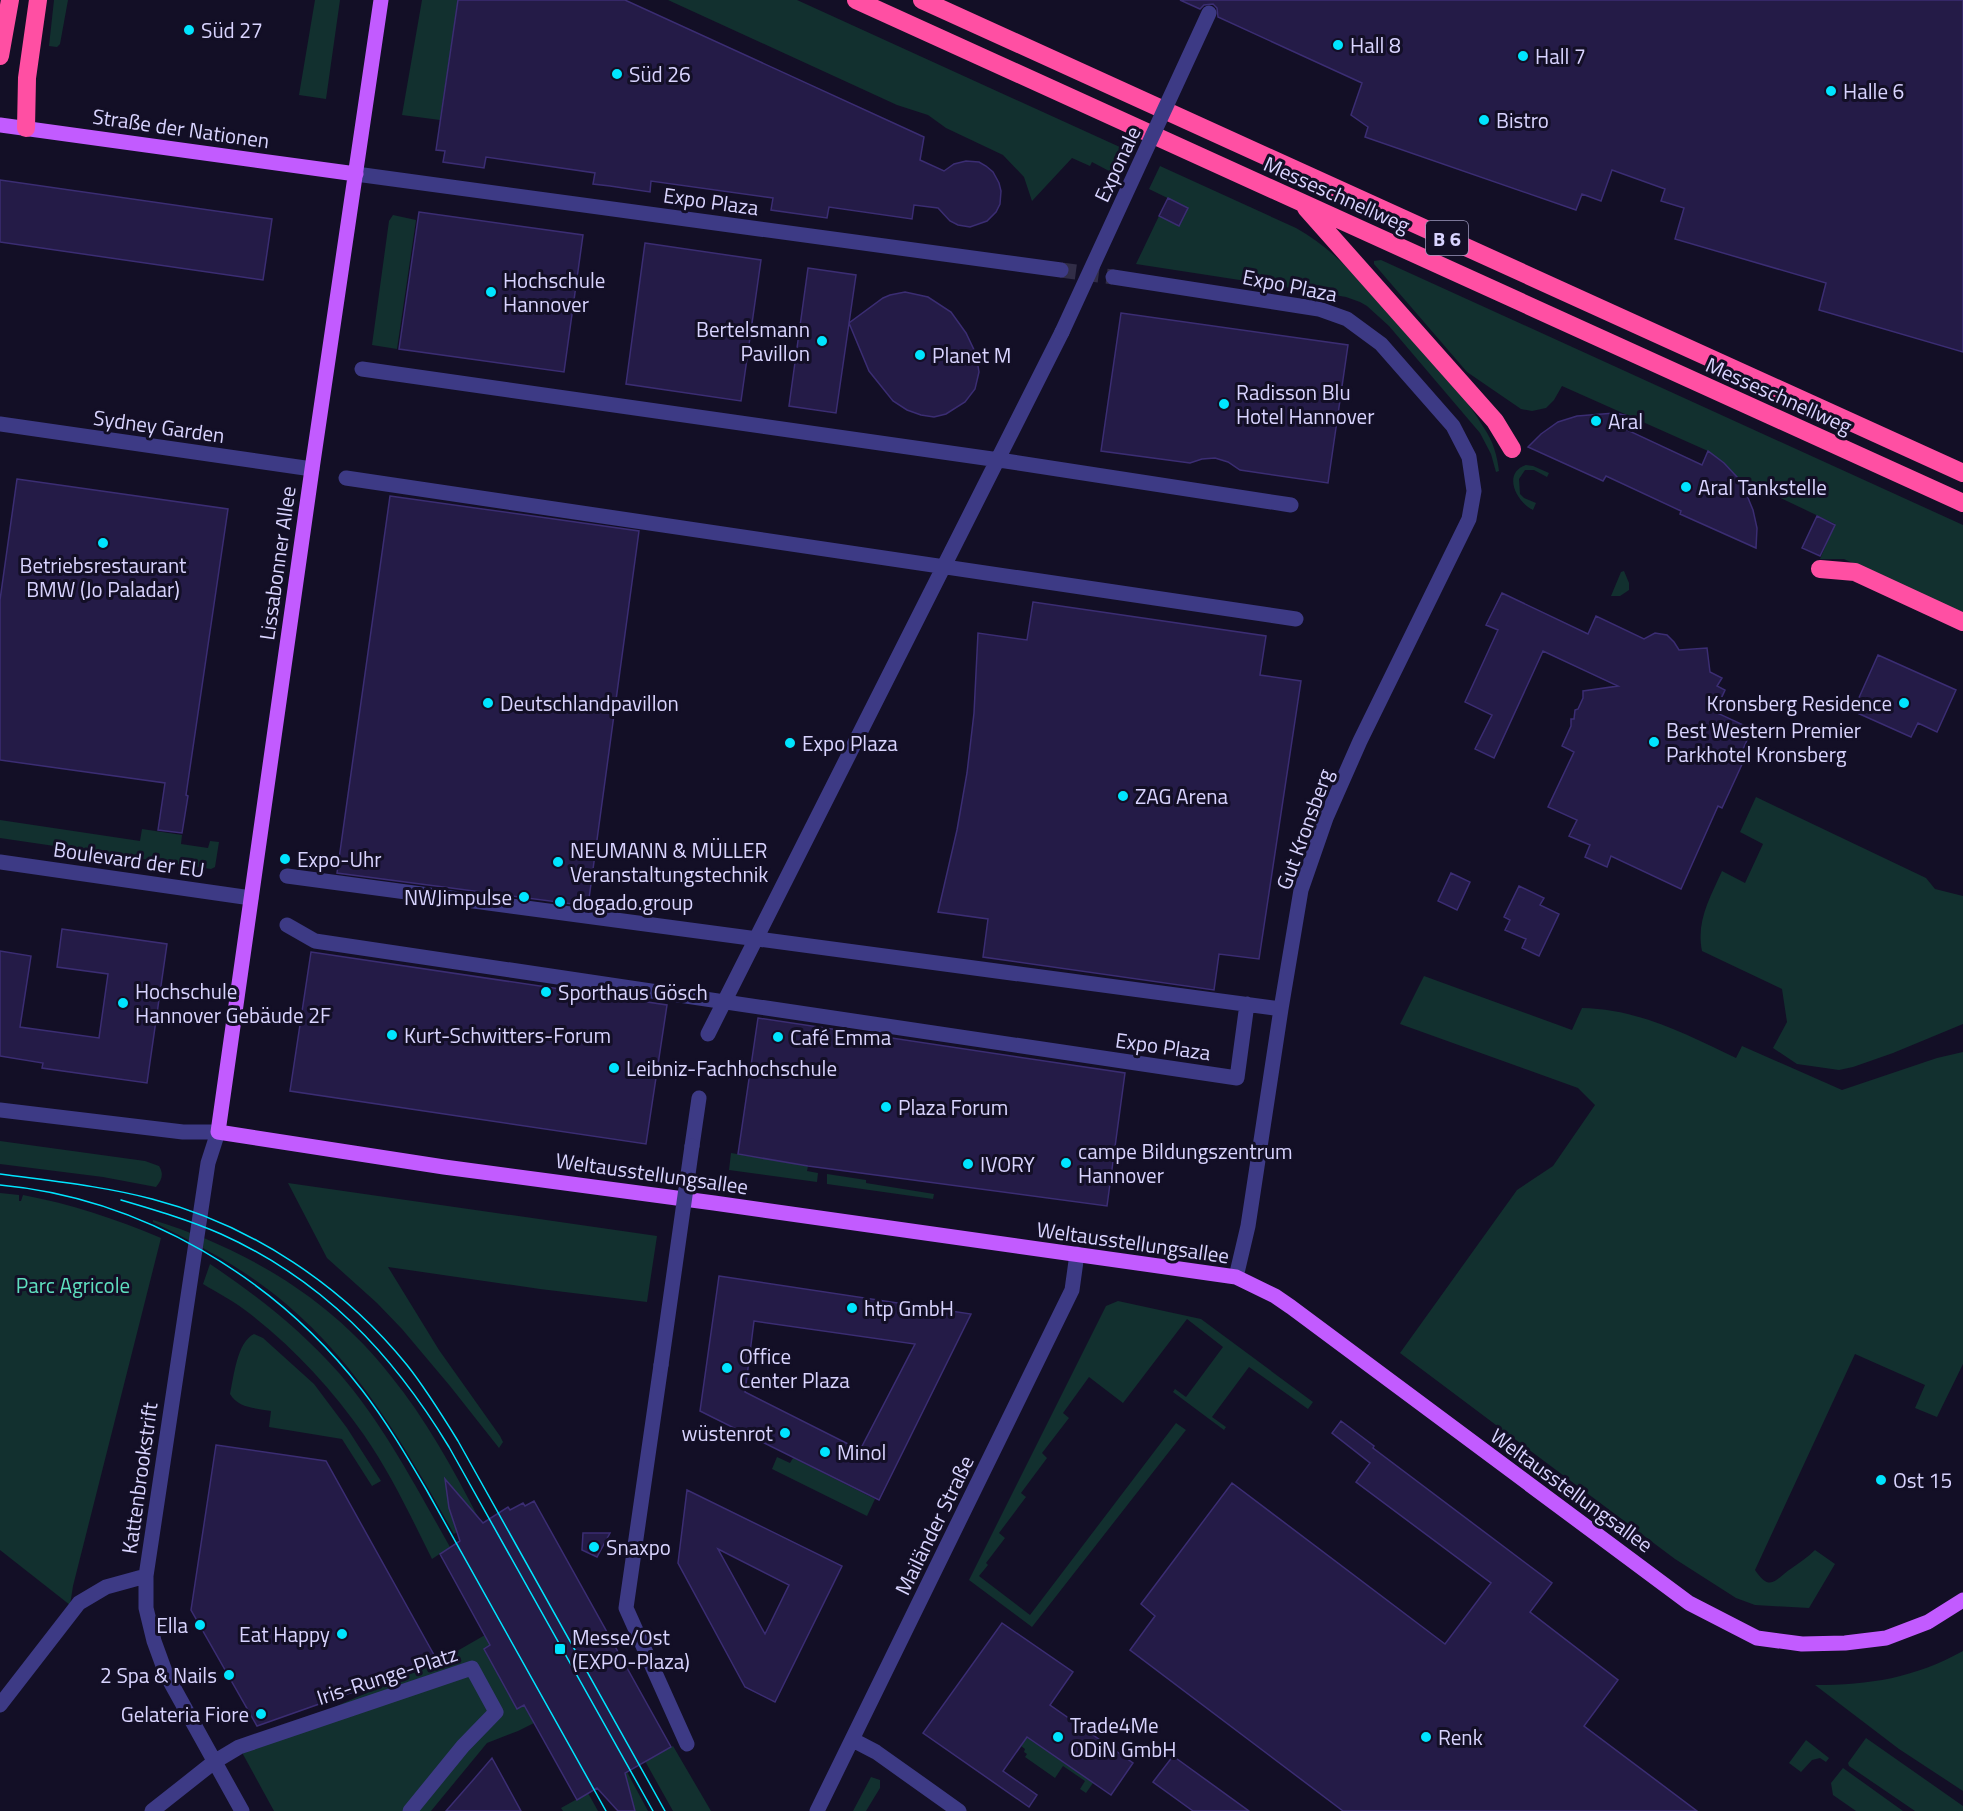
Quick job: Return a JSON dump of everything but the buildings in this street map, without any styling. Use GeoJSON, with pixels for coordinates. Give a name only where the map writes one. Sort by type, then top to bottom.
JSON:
{"type":"FeatureCollection","features":[{"type":"Feature","properties":{"kind":"highway"},"geometry":{"type":"LineString","coordinates":[[0,56],[10,0]]}},
{"type":"Feature","properties":{"kind":"highway"},"geometry":{"type":"LineString","coordinates":[[26,128],[27,78],[38,0]]}},
{"type":"Feature","properties":{"kind":"highway","name":"Messeschnellweg"},"geometry":{"type":"LineString","coordinates":[[856,0],[1963,503]]}},
{"type":"Feature","properties":{"kind":"highway","name":"Messeschnellweg"},"geometry":{"type":"LineString","coordinates":[[922,0],[1963,473]]}},
{"type":"Feature","properties":{"kind":"highway"},"geometry":{"type":"LineString","coordinates":[[1300,202],[1495,421],[1512,449]]}},
{"type":"Feature","properties":{"kind":"highway"},"geometry":{"type":"LineString","coordinates":[[1820,569],[1855,572],[1963,622]]}},
{"type":"Feature","properties":{"kind":"main road","name":"Lissabonner Allee"},"geometry":{"type":"LineString","coordinates":[[218,1132],[381,0]]}},
{"type":"Feature","properties":{"kind":"main road","name":"Straße der Nationen"},"geometry":{"type":"LineString","coordinates":[[0,125],[356,174]]}},
{"type":"Feature","properties":{"kind":"main road","name":"Weltausstellungsallee"},"geometry":{"type":"LineString","coordinates":[[218,1132],[444,1167],[702,1201],[1236,1277],[1275,1296],[1291,1307],[1689,1603],[1757,1638],[1802,1644],[1845,1643],[1886,1638],[1928,1622],[1963,1600]]}},
{"type":"Feature","properties":{"kind":"street","name":"Exponale"},"geometry":{"type":"LineString","coordinates":[[999,460],[1062,332],[1209,13]]}},
{"type":"Feature","properties":{"kind":"street","name":"Expo Plaza"},"geometry":{"type":"LineString","coordinates":[[356,174],[1061,270]]}},
{"type":"Feature","properties":{"kind":"street","name":"Expo Plaza"},"geometry":{"type":"LineString","coordinates":[[1113,277],[1310,307],[1347,319],[1381,344],[1453,426],[1469,457],[1474,491]]}},
{"type":"Feature","properties":{"kind":"street"},"geometry":{"type":"LineString","coordinates":[[362,369],[999,460],[1291,506]]}},
{"type":"Feature","properties":{"kind":"street","name":"Sydney Garden"},"geometry":{"type":"LineString","coordinates":[[0,424],[312,469]]}},
{"type":"Feature","properties":{"kind":"street"},"geometry":{"type":"LineString","coordinates":[[708,1034],[999,460]]}},
{"type":"Feature","properties":{"kind":"street"},"geometry":{"type":"LineString","coordinates":[[345,478],[1296,619]]}},
{"type":"Feature","properties":{"kind":"street","name":"Gut Kronsberg"},"geometry":{"type":"LineString","coordinates":[[1236,1277],[1248,1226],[1301,890],[1326,818],[1365,730],[1469,519],[1474,491]]}},
{"type":"Feature","properties":{"kind":"street","name":"Boulevard der EU"},"geometry":{"type":"LineString","coordinates":[[0,862],[251,898]]}},
{"type":"Feature","properties":{"kind":"street"},"geometry":{"type":"LineString","coordinates":[[287,876],[1281,1009]]}},
{"type":"Feature","properties":{"kind":"street","name":"Expo Plaza"},"geometry":{"type":"LineString","coordinates":[[287,925],[315,941],[1237,1078],[1247,1004]]}},
{"type":"Feature","properties":{"kind":"street"},"geometry":{"type":"LineString","coordinates":[[687,1744],[626,1608],[699,1098]]}},
{"type":"Feature","properties":{"kind":"street"},"geometry":{"type":"LineString","coordinates":[[0,1110],[183,1132],[218,1132]]}},
{"type":"Feature","properties":{"kind":"street","name":"Kattenbrookstrift"},"geometry":{"type":"LineString","coordinates":[[218,1132],[208,1163],[146,1575],[146,1608],[154,1641],[166,1674],[242,1811]]}},
{"type":"Feature","properties":{"kind":"street","name":"Mailänder Straße"},"geometry":{"type":"LineString","coordinates":[[817,1811],[1072,1290],[1077,1254]]}},
{"type":"Feature","properties":{"kind":"street"},"geometry":{"type":"LineString","coordinates":[[0,1705],[79,1603],[105,1587],[146,1575]]}},
{"type":"Feature","properties":{"kind":"street","name":"Iris-Runge-Platz"},"geometry":{"type":"LineString","coordinates":[[214,1762],[239,1747],[472,1668],[496,1712],[463,1746],[410,1811]]}},
{"type":"Feature","properties":{"kind":"street"},"geometry":{"type":"LineString","coordinates":[[853,1740],[876,1752],[959,1811]]}},
{"type":"Feature","properties":{"kind":"street"},"geometry":{"type":"LineString","coordinates":[[152,1811],[214,1762]]}},
{"type":"Feature","properties":{"kind":"green space"},"geometry":{"type":"Polygon","coordinates":[[[54,0],[68,0],[60,44],[57,47],[49,46],[54,0]]]}},
{"type":"Feature","properties":{"kind":"green space"},"geometry":{"type":"Polygon","coordinates":[[[315,0],[340,0],[326,99],[299,95],[315,0]]]}},
{"type":"Feature","properties":{"kind":"green space"},"geometry":{"type":"Polygon","coordinates":[[[422,0],[458,0],[440,120],[402,115],[422,0]]]}},
{"type":"Feature","properties":{"kind":"green space"},"geometry":{"type":"Polygon","coordinates":[[[668,0],[797,0],[1122,148],[1111,172],[1092,162],[1090,166],[1072,158],[1032,201],[1024,177],[1003,155],[946,128],[928,115],[897,105],[668,0]]]}},
{"type":"Feature","properties":{"kind":"green space"},"geometry":{"type":"Polygon","coordinates":[[[1160,166],[1296,228],[1327,249],[1367,289],[1467,402],[1490,438],[1499,471],[1496,472],[1491,454],[1480,433],[1389,326],[1360,302],[1317,292],[1136,264],[1159,216],[1179,225],[1188,208],[1149,189],[1160,166]]]}},
{"type":"Feature","properties":{"kind":"green space"},"geometry":{"type":"Polygon","coordinates":[[[393,215],[416,220],[397,349],[372,345],[389,221],[393,215]]]}},
{"type":"Feature","properties":{"kind":"green space"},"geometry":{"type":"Polygon","coordinates":[[[1381,260],[1963,525],[1963,615],[1844,559],[1820,559],[1835,524],[1737,477],[1708,451],[1562,386],[1546,408],[1532,411],[1521,409],[1467,372],[1374,264],[1374,261],[1381,260]]]}},
{"type":"Feature","properties":{"kind":"green space"},"geometry":{"type":"Polygon","coordinates":[[[1526,465],[1549,473],[1547,477],[1534,470],[1525,470],[1519,479],[1520,494],[1536,503],[1533,510],[1521,501],[1514,488],[1515,474],[1526,465]]]}},
{"type":"Feature","properties":{"kind":"green space"},"geometry":{"type":"Polygon","coordinates":[[[1624,571],[1629,590],[1620,596],[1611,596],[1621,572],[1624,571]]]}},
{"type":"Feature","properties":{"kind":"green space"},"geometry":{"type":"Polygon","coordinates":[[[1756,797],[1926,878],[1935,889],[1963,896],[1963,1024],[1893,1053],[1839,1070],[1797,1064],[1773,1048],[1787,1022],[1782,989],[1702,951],[1701,940],[1705,910],[1722,871],[1745,883],[1763,844],[1740,832],[1756,797]]]}},
{"type":"Feature","properties":{"kind":"green space"},"geometry":{"type":"Polygon","coordinates":[[[0,820],[140,841],[142,829],[182,835],[181,844],[208,848],[210,841],[219,842],[215,867],[211,869],[0,838],[0,820]]]}},
{"type":"Feature","properties":{"kind":"green space"},"geometry":{"type":"Polygon","coordinates":[[[1424,976],[1572,1030],[1582,1008],[1603,1009],[1642,1018],[1680,1032],[1736,1058],[1742,1046],[1842,1090],[1937,1058],[1963,1052],[1963,1364],[1937,1417],[1915,1408],[1925,1385],[1855,1354],[1755,1570],[1765,1581],[1774,1582],[1815,1550],[1835,1564],[1809,1608],[1755,1605],[1736,1598],[1675,1559],[1400,1353],[1517,1190],[1553,1166],[1595,1105],[1578,1088],[1400,1024],[1424,976]]]}},
{"type":"Feature","properties":{"kind":"green space"},"geometry":{"type":"Polygon","coordinates":[[[0,1141],[145,1161],[159,1166],[162,1177],[156,1187],[103,1177],[0,1164],[0,1141]]]}},
{"type":"Feature","properties":{"kind":"green space"},"geometry":{"type":"Polygon","coordinates":[[[731,1153],[808,1166],[807,1171],[818,1173],[817,1182],[729,1170],[731,1153]]]}},
{"type":"Feature","properties":{"kind":"green space"},"geometry":{"type":"Polygon","coordinates":[[[827,1174],[934,1194],[933,1199],[827,1184],[827,1174]]]}},
{"type":"Feature","properties":{"kind":"green space"},"geometry":{"type":"Polygon","coordinates":[[[288,1183],[657,1236],[647,1302],[388,1267],[439,1350],[500,1436],[503,1442],[499,1448],[402,1329],[327,1258],[288,1183]]]}},
{"type":"Feature","properties":{"kind":"green space","name":"Parc Agricole"},"geometry":{"type":"Polygon","coordinates":[[[0,1193],[19,1195],[19,1201],[23,1195],[76,1208],[110,1218],[161,1238],[70,1605],[0,1550],[0,1193]]]}},
{"type":"Feature","properties":{"kind":"green space"},"geometry":{"type":"Polygon","coordinates":[[[153,1220],[221,1245],[253,1261],[313,1300],[341,1323],[367,1348],[415,1409],[449,1463],[479,1519],[458,1495],[457,1532],[454,1534],[400,1441],[359,1382],[312,1328],[285,1303],[238,1268],[153,1220]]]}},
{"type":"Feature","properties":{"kind":"green space"},"geometry":{"type":"Polygon","coordinates":[[[210,1264],[278,1314],[310,1342],[339,1373],[385,1435],[450,1547],[432,1559],[392,1480],[352,1418],[311,1370],[266,1326],[244,1309],[203,1284],[210,1264]]]}},
{"type":"Feature","properties":{"kind":"green space"},"geometry":{"type":"Polygon","coordinates":[[[1118,1301],[1201,1319],[1313,1402],[1308,1409],[1249,1367],[1212,1417],[1226,1427],[1224,1430],[1173,1392],[1175,1389],[1186,1397],[1223,1347],[1187,1319],[1123,1403],[1089,1377],[1063,1413],[1069,1418],[1042,1453],[1047,1458],[1021,1493],[1026,1497],[999,1533],[1005,1538],[979,1576],[1030,1615],[1176,1423],[1186,1430],[1032,1627],[969,1580],[1106,1306],[1118,1301]]]}},
{"type":"Feature","properties":{"kind":"green space"},"geometry":{"type":"Polygon","coordinates":[[[254,1334],[263,1338],[314,1384],[347,1428],[381,1481],[372,1486],[342,1439],[269,1427],[271,1411],[247,1407],[233,1399],[230,1394],[237,1360],[244,1344],[254,1334]]]}},
{"type":"Feature","properties":{"kind":"green space"},"geometry":{"type":"Polygon","coordinates":[[[777,1457],[790,1463],[793,1458],[875,1499],[867,1516],[772,1469],[777,1457]]]}},
{"type":"Feature","properties":{"kind":"green space"},"geometry":{"type":"Polygon","coordinates":[[[485,1635],[490,1645],[484,1649],[517,1708],[524,1705],[534,1723],[487,1743],[431,1811],[274,1811],[239,1747],[438,1662],[485,1635]]]}},
{"type":"Feature","properties":{"kind":"green space"},"geometry":{"type":"Polygon","coordinates":[[[1963,1651],[1963,1791],[1899,1749],[1815,1685],[1873,1681],[1909,1674],[1963,1651]]]}},
{"type":"Feature","properties":{"kind":"green space"},"geometry":{"type":"Polygon","coordinates":[[[1027,1737],[1093,1783],[1086,1793],[1080,1789],[1085,1781],[1063,1766],[1055,1778],[1025,1757],[1027,1754],[1021,1746],[1027,1737]]]}},
{"type":"Feature","properties":{"kind":"green space"},"geometry":{"type":"Polygon","coordinates":[[[1866,1738],[1963,1806],[1963,1811],[1915,1811],[1849,1766],[1848,1763],[1866,1738]]]}},
{"type":"Feature","properties":{"kind":"green space"},"geometry":{"type":"Polygon","coordinates":[[[1806,1740],[1829,1758],[1826,1762],[1820,1758],[1812,1760],[1801,1772],[1789,1763],[1806,1740]]]}},
{"type":"Feature","properties":{"kind":"green space"},"geometry":{"type":"Polygon","coordinates":[[[673,1746],[711,1811],[673,1811],[645,1761],[673,1746]]]}},
{"type":"Feature","properties":{"kind":"green space"},"geometry":{"type":"Polygon","coordinates":[[[1843,1768],[1903,1811],[1856,1811],[1833,1795],[1831,1783],[1843,1768]]]}},
{"type":"Feature","properties":{"kind":"green space"},"geometry":{"type":"Polygon","coordinates":[[[627,1772],[648,1811],[635,1811],[627,1783],[621,1776],[627,1772]]]}},
{"type":"Feature","properties":{"kind":"green space"},"geometry":{"type":"Polygon","coordinates":[[[871,1777],[880,1780],[880,1788],[866,1811],[853,1811],[871,1777]]]}},
{"type":"Feature","properties":{"kind":"green space"},"geometry":{"type":"Polygon","coordinates":[[[588,1793],[598,1811],[563,1811],[561,1808],[588,1793]]]}},
{"type":"Feature","properties":{"kind":"tunnel"},"geometry":{"type":"LineString","coordinates":[[1061,270],[1113,277]]}},
{"type":"Feature","properties":{"kind":"tram line"},"geometry":{"type":"LineString","coordinates":[[0,1174],[115,1191],[189,1210],[260,1242],[293,1262],[354,1309],[407,1365],[452,1431],[665,1811]]}},
{"type":"Feature","properties":{"kind":"tram line"},"geometry":{"type":"LineString","coordinates":[[0,1185],[53,1193],[104,1207],[154,1226],[202,1250],[247,1279],[289,1313],[328,1350],[371,1402],[411,1464],[606,1811]]}},
{"type":"Feature","properties":{"kind":"tram line"},"geometry":{"type":"LineString","coordinates":[[121,1200],[197,1224],[258,1253],[292,1273],[323,1297],[379,1350],[404,1381],[449,1447],[653,1811]]}},
{"type":"Feature","properties":{"kind":"place","name":"Süd 27"},"geometry":{"type":"Point","coordinates":[189,30]}},
{"type":"Feature","properties":{"kind":"place","name":"Hall 8"},"geometry":{"type":"Point","coordinates":[1338,45]}},
{"type":"Feature","properties":{"kind":"place","name":"Hall 7"},"geometry":{"type":"Point","coordinates":[1523,56]}},
{"type":"Feature","properties":{"kind":"place","name":"Süd 26"},"geometry":{"type":"Point","coordinates":[617,74]}},
{"type":"Feature","properties":{"kind":"place","name":"Halle 6"},"geometry":{"type":"Point","coordinates":[1831,91]}},
{"type":"Feature","properties":{"kind":"place","name":"Bistro"},"geometry":{"type":"Point","coordinates":[1484,120]}},
{"type":"Feature","properties":{"kind":"place","name":"Hochschule Hannover"},"geometry":{"type":"Point","coordinates":[491,292]}},
{"type":"Feature","properties":{"kind":"place","name":"Bertelsmann Pavillon"},"geometry":{"type":"Point","coordinates":[822,341]}},
{"type":"Feature","properties":{"kind":"place","name":"Planet M"},"geometry":{"type":"Point","coordinates":[920,355]}},
{"type":"Feature","properties":{"kind":"place","name":"Radisson Blu Hotel Hannover"},"geometry":{"type":"Point","coordinates":[1224,404]}},
{"type":"Feature","properties":{"kind":"place","name":"Aral"},"geometry":{"type":"Point","coordinates":[1596,421]}},
{"type":"Feature","properties":{"kind":"place","name":"Aral Tankstelle"},"geometry":{"type":"Point","coordinates":[1686,487]}},
{"type":"Feature","properties":{"kind":"place","name":"Betriebsrestaurant BMW (Jo Paladar)"},"geometry":{"type":"Point","coordinates":[103,543]}},
{"type":"Feature","properties":{"kind":"place","name":"Deutschlandpavillon"},"geometry":{"type":"Point","coordinates":[488,703]}},
{"type":"Feature","properties":{"kind":"place","name":"Kronsberg Residence"},"geometry":{"type":"Point","coordinates":[1904,703]}},
{"type":"Feature","properties":{"kind":"place","name":"Best Western Premier Parkhotel Kronsberg"},"geometry":{"type":"Point","coordinates":[1654,742]}},
{"type":"Feature","properties":{"kind":"place","name":"Expo Plaza"},"geometry":{"type":"Point","coordinates":[790,743]}},
{"type":"Feature","properties":{"kind":"place","name":"ZAG Arena"},"geometry":{"type":"Point","coordinates":[1123,796]}},
{"type":"Feature","properties":{"kind":"place","name":"Expo-Uhr"},"geometry":{"type":"Point","coordinates":[285,859]}},
{"type":"Feature","properties":{"kind":"place","name":"NEUMANN & MÜLLER Veranstaltungstechnik"},"geometry":{"type":"Point","coordinates":[558,862]}},
{"type":"Feature","properties":{"kind":"place","name":"NWJimpulse"},"geometry":{"type":"Point","coordinates":[524,897]}},
{"type":"Feature","properties":{"kind":"place","name":"dogado.group"},"geometry":{"type":"Point","coordinates":[560,902]}},
{"type":"Feature","properties":{"kind":"place","name":"Sporthaus Gösch"},"geometry":{"type":"Point","coordinates":[546,992]}},
{"type":"Feature","properties":{"kind":"place","name":"Hochschule Hannover Gebäude 2F"},"geometry":{"type":"Point","coordinates":[123,1003]}},
{"type":"Feature","properties":{"kind":"place","name":"Kurt-Schwitters-Forum"},"geometry":{"type":"Point","coordinates":[392,1035]}},
{"type":"Feature","properties":{"kind":"place","name":"Café Emma"},"geometry":{"type":"Point","coordinates":[778,1037]}},
{"type":"Feature","properties":{"kind":"place","name":"Leibniz-Fachhochschule"},"geometry":{"type":"Point","coordinates":[614,1068]}},
{"type":"Feature","properties":{"kind":"place","name":"Plaza Forum"},"geometry":{"type":"Point","coordinates":[886,1107]}},
{"type":"Feature","properties":{"kind":"place","name":"campe Bildungszentrum Hannover"},"geometry":{"type":"Point","coordinates":[1066,1163]}},
{"type":"Feature","properties":{"kind":"place","name":"IVORY"},"geometry":{"type":"Point","coordinates":[968,1164]}},
{"type":"Feature","properties":{"kind":"place","name":"htp GmbH"},"geometry":{"type":"Point","coordinates":[852,1308]}},
{"type":"Feature","properties":{"kind":"place","name":"Office Center Plaza"},"geometry":{"type":"Point","coordinates":[727,1368]}},
{"type":"Feature","properties":{"kind":"place","name":"wüstenrot"},"geometry":{"type":"Point","coordinates":[785,1433]}},
{"type":"Feature","properties":{"kind":"place","name":"Minol"},"geometry":{"type":"Point","coordinates":[825,1452]}},
{"type":"Feature","properties":{"kind":"place","name":"Ost 15"},"geometry":{"type":"Point","coordinates":[1881,1480]}},
{"type":"Feature","properties":{"kind":"place","name":"Snaxpo"},"geometry":{"type":"Point","coordinates":[594,1547]}},
{"type":"Feature","properties":{"kind":"place","name":"Ella"},"geometry":{"type":"Point","coordinates":[200,1625]}},
{"type":"Feature","properties":{"kind":"place","name":"Eat Happy"},"geometry":{"type":"Point","coordinates":[342,1634]}},
{"type":"Feature","properties":{"kind":"place","name":"Messe/Ost (EXPO-Plaza)"},"geometry":{"type":"Point","coordinates":[560,1649]}},
{"type":"Feature","properties":{"kind":"place","name":"2 Spa & Nails"},"geometry":{"type":"Point","coordinates":[229,1675]}},
{"type":"Feature","properties":{"kind":"place","name":"Gelateria Fiore"},"geometry":{"type":"Point","coordinates":[261,1714]}},
{"type":"Feature","properties":{"kind":"place","name":"Trade4Me ODiN GmbH"},"geometry":{"type":"Point","coordinates":[1058,1737]}},
{"type":"Feature","properties":{"kind":"place","name":"Renk"},"geometry":{"type":"Point","coordinates":[1426,1737]}}]}
